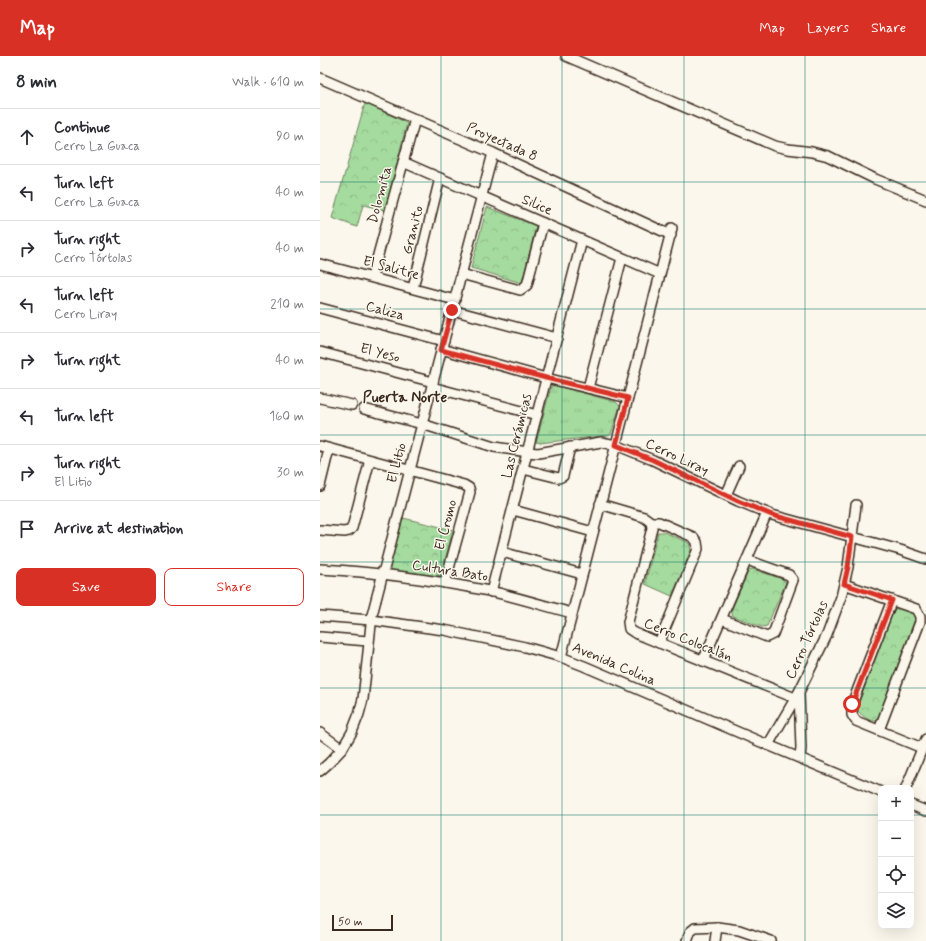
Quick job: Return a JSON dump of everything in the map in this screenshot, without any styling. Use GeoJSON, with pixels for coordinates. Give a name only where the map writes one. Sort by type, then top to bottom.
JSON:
{"type":"FeatureCollection","features":[{"type":"Feature","properties":{"kind":"street"},"geometry":{"type":"LineString","coordinates":[[566,56],[776,146],[828,156],[875,179],[926,200]]}},
{"type":"Feature","properties":{"kind":"street","name":"Proyectada 8"},"geometry":{"type":"LineString","coordinates":[[320,78],[672,231],[660,274]]}},
{"type":"Feature","properties":{"kind":"street","name":"Dolomita"},"geometry":{"type":"LineString","coordinates":[[372,278],[415,119]]}},
{"type":"Feature","properties":{"kind":"street","name":"El Litio"},"geometry":{"type":"LineString","coordinates":[[320,771],[342,749],[352,732],[362,707],[371,620],[493,153]]}},
{"type":"Feature","properties":{"kind":"street","name":"Silice"},"geometry":{"type":"LineString","coordinates":[[403,162],[660,274]]}},
{"type":"Feature","properties":{"kind":"street","name":"Granito"},"geometry":{"type":"LineString","coordinates":[[413,288],[440,178]]}},
{"type":"Feature","properties":{"kind":"street"},"geometry":{"type":"LineString","coordinates":[[461,274],[520,290],[527,285],[544,223]]}},
{"type":"Feature","properties":{"kind":"street","name":"Las Cerámicas"},"geometry":{"type":"LineString","coordinates":[[491,592],[582,240]]}},
{"type":"Feature","properties":{"kind":"street"},"geometry":{"type":"LineString","coordinates":[[588,388],[622,258]]}},
{"type":"Feature","properties":{"kind":"street","name":"El Salitre"},"geometry":{"type":"LineString","coordinates":[[320,264],[454,300]]}},
{"type":"Feature","properties":{"kind":"street"},"geometry":{"type":"LineString","coordinates":[[561,657],[660,274]]}},
{"type":"Feature","properties":{"kind":"street","name":"Caliza"},"geometry":{"type":"LineString","coordinates":[[320,308],[546,378],[628,398]]}},
{"type":"Feature","properties":{"kind":"street"},"geometry":{"type":"LineString","coordinates":[[452,310],[557,338]]}},
{"type":"Feature","properties":{"kind":"street","name":"El Yeso"},"geometry":{"type":"LineString","coordinates":[[320,352],[537,415]]}},
{"type":"Feature","properties":{"kind":"street"},"geometry":{"type":"LineString","coordinates":[[320,398],[352,405]]}},
{"type":"Feature","properties":{"kind":"street","name":"Cerro Liray"},"geometry":{"type":"LineString","coordinates":[[364,409],[422,424],[488,445],[528,452],[538,453],[601,442],[616,445],[653,460],[767,513],[900,550],[926,559]]}},
{"type":"Feature","properties":{"kind":"street"},"geometry":{"type":"LineString","coordinates":[[320,446],[410,470]]}},
{"type":"Feature","properties":{"kind":"street"},"geometry":{"type":"LineString","coordinates":[[523,470],[559,478],[563,476],[570,448]]}},
{"type":"Feature","properties":{"kind":"street"},"geometry":{"type":"LineString","coordinates":[[320,486],[329,449]]}},
{"type":"Feature","properties":{"kind":"street"},"geometry":{"type":"LineString","coordinates":[[320,530],[350,531],[370,460]]}},
{"type":"Feature","properties":{"kind":"street"},"geometry":{"type":"LineString","coordinates":[[726,495],[739,466]]}},
{"type":"Feature","properties":{"kind":"street","name":"El Cromo"},"geometry":{"type":"LineString","coordinates":[[410,470],[464,485],[469,488],[470,492],[445,583]]}},
{"type":"Feature","properties":{"kind":"street"},"geometry":{"type":"LineString","coordinates":[[600,504],[644,517],[651,522],[658,522],[693,537],[697,542],[698,549],[659,643]]}},
{"type":"Feature","properties":{"kind":"street","name":"Cerro Tórtolas"},"geometry":{"type":"LineString","coordinates":[[768,745],[797,695],[827,635],[840,597],[848,567],[856,505]]}},
{"type":"Feature","properties":{"kind":"street"},"geometry":{"type":"LineString","coordinates":[[513,510],[593,532]]}},
{"type":"Feature","properties":{"kind":"street"},"geometry":{"type":"LineString","coordinates":[[703,661],[767,513]]}},
{"type":"Feature","properties":{"kind":"street","name":"Cerro Colocalán"},"geometry":{"type":"LineString","coordinates":[[651,522],[652,528],[628,622],[629,629],[635,633],[703,661],[797,695]]}},
{"type":"Feature","properties":{"kind":"street"},"geometry":{"type":"LineString","coordinates":[[502,552],[582,574]]}},
{"type":"Feature","properties":{"kind":"street"},"geometry":{"type":"LineString","coordinates":[[722,619],[767,637],[773,634],[793,580],[789,575],[747,560]]}},
{"type":"Feature","properties":{"kind":"street","name":"Cultura Bato"},"geometry":{"type":"LineString","coordinates":[[320,569],[445,583],[491,592],[572,613]]}},
{"type":"Feature","properties":{"kind":"street"},"geometry":{"type":"LineString","coordinates":[[844,584],[916,609],[920,616],[920,622],[879,730]]}},
{"type":"Feature","properties":{"kind":"street"},"geometry":{"type":"LineString","coordinates":[[892,600],[852,704],[852,715],[856,721],[922,748]]}},
{"type":"Feature","properties":{"kind":"street","name":"Avenida Colina"},"geometry":{"type":"LineString","coordinates":[[320,616],[371,620],[417,626],[478,637],[561,657],[878,791]]}},
{"type":"Feature","properties":{"kind":"street"},"geometry":{"type":"LineString","coordinates":[[320,637],[368,641]]}},
{"type":"Feature","properties":{"kind":"street","name":"Cerro Tórtolas"},"geometry":{"type":"LineString","coordinates":[[797,695],[801,748],[800,758]]}},
{"type":"Feature","properties":{"kind":"street"},"geometry":{"type":"LineString","coordinates":[[320,733],[342,749]]}},
{"type":"Feature","properties":{"kind":"street"},"geometry":{"type":"LineString","coordinates":[[907,785],[926,738]]}},
{"type":"Feature","properties":{"kind":"street"},"geometry":{"type":"LineString","coordinates":[[914,806],[926,811]]}},
{"type":"Feature","properties":{"kind":"street"},"geometry":{"type":"LineString","coordinates":[[715,941],[718,927]]}},
{"type":"Feature","properties":{"kind":"street"},"geometry":{"type":"LineString","coordinates":[[687,941],[690,932],[695,928],[718,927],[738,930],[755,938],[771,941]]}},
{"type":"Feature","properties":{"kind":"green space"},"geometry":{"type":"Polygon","coordinates":[[[365,103],[407,123],[385,210],[363,205],[357,227],[332,218],[365,103]]]}},
{"type":"Feature","properties":{"kind":"green space"},"geometry":{"type":"Polygon","coordinates":[[[487,207],[536,226],[522,283],[471,268],[487,207]]]}},
{"type":"Feature","properties":{"kind":"green space"},"geometry":{"type":"Polygon","coordinates":[[[554,385],[616,402],[620,406],[611,434],[608,436],[540,443],[536,442],[551,387],[554,385]]]}},
{"type":"Feature","properties":{"kind":"green space"},"geometry":{"type":"Polygon","coordinates":[[[403,518],[453,530],[441,575],[437,576],[392,570],[390,566],[403,518]]]}},
{"type":"Feature","properties":{"kind":"green space"},"geometry":{"type":"Polygon","coordinates":[[[658,532],[664,532],[689,543],[691,550],[672,596],[645,584],[658,532]]]}},
{"type":"Feature","properties":{"kind":"green space"},"geometry":{"type":"Polygon","coordinates":[[[753,569],[782,579],[786,582],[767,626],[762,627],[733,616],[731,611],[749,570],[753,569]]]}},
{"type":"Feature","properties":{"kind":"green space"},"geometry":{"type":"Polygon","coordinates":[[[897,607],[912,612],[915,619],[878,721],[873,721],[867,719],[858,711],[858,705],[893,612],[897,607]]]}},
{"type":"Feature","properties":{"kind":"district","name":"Puerta Norte"},"geometry":{"type":"Point","coordinates":[405,398]}},
{"type":"Feature","properties":{"kind":"route"},"geometry":{"type":"LineString","coordinates":[[452,310],[441,350],[628,398],[616,445],[653,460],[738,501],[772,515],[852,537],[844,584],[892,600],[852,704]]}}]}
